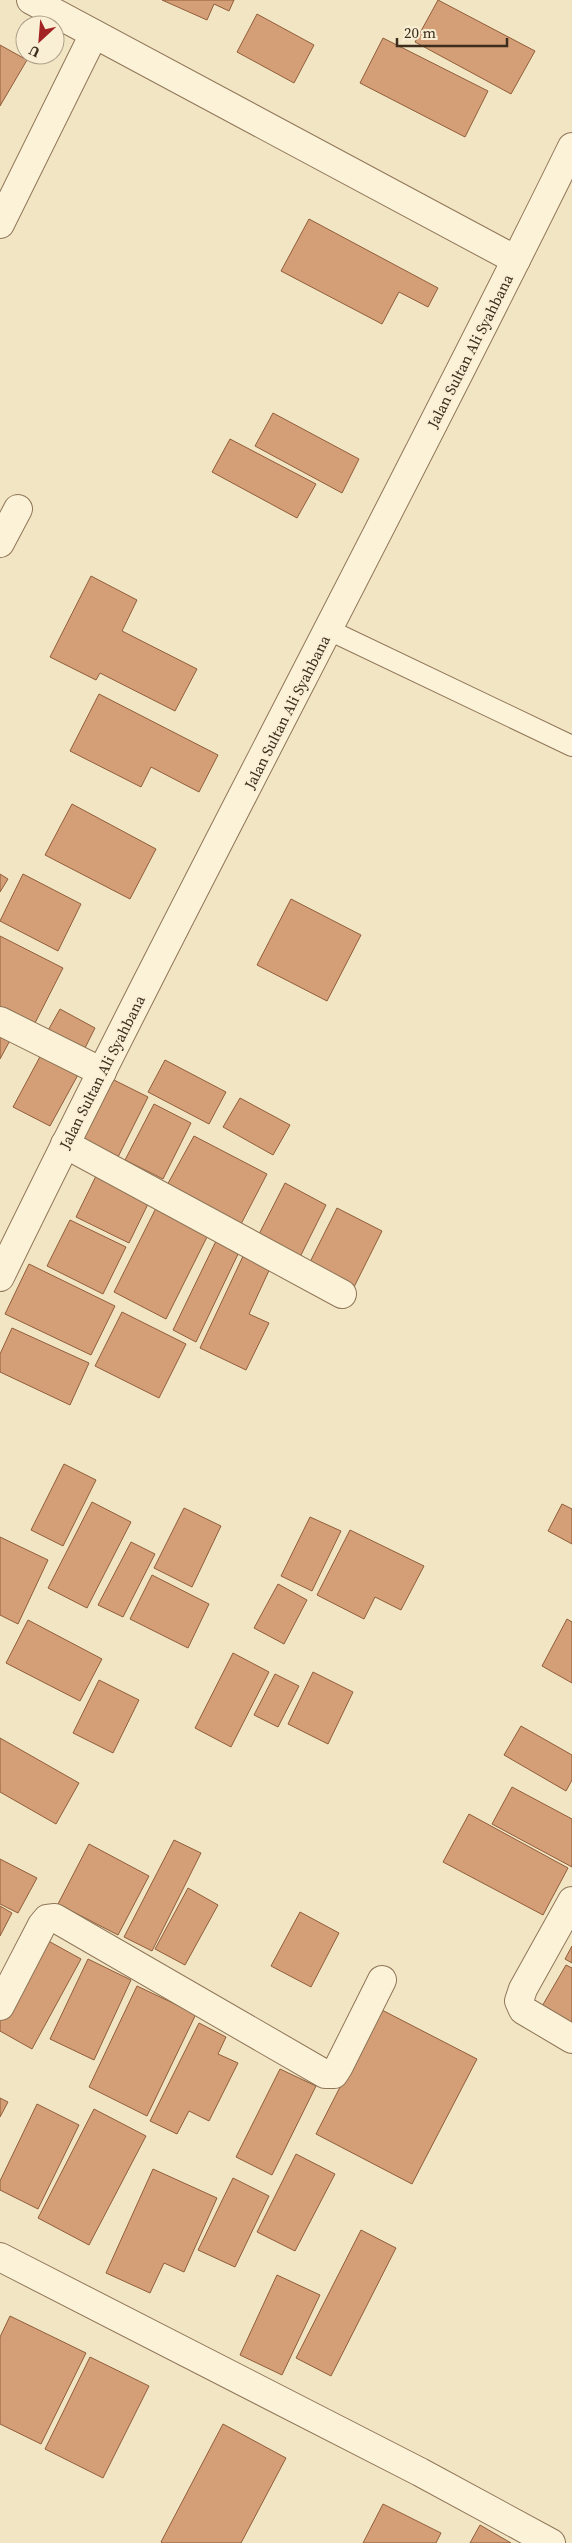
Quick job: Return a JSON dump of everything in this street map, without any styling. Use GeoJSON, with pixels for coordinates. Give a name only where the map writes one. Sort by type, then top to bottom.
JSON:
{"type":"FeatureCollection","features":[{"type":"Feature","properties":{"kind":"street"},"geometry":{"type":"LineString","coordinates":[[31,0],[516,260]]}},
{"type":"Feature","properties":{"kind":"street"},"geometry":{"type":"LineString","coordinates":[[0,224],[94,34]]}},
{"type":"Feature","properties":{"kind":"street","name":"Jalan Sultan Ali Syahbana"},"geometry":{"type":"LineString","coordinates":[[0,1277],[65,1144],[329,630],[572,147]]}},
{"type":"Feature","properties":{"kind":"street"},"geometry":{"type":"LineString","coordinates":[[0,543],[18,509]]}},
{"type":"Feature","properties":{"kind":"street"},"geometry":{"type":"LineString","coordinates":[[0,1021],[102,1072]]}},
{"type":"Feature","properties":{"kind":"street"},"geometry":{"type":"LineString","coordinates":[[65,1144],[342,1294]]}},
{"type":"Feature","properties":{"kind":"street"},"geometry":{"type":"LineString","coordinates":[[572,1901],[523,1989],[519,2001],[523,2010],[572,2040]]}},
{"type":"Feature","properties":{"kind":"street"},"geometry":{"type":"LineString","coordinates":[[0,2006],[42,1925],[47,1920],[55,1918],[325,2074],[334,2074],[382,1980]]}},
{"type":"Feature","properties":{"kind":"street"},"geometry":{"type":"LineString","coordinates":[[0,2258],[420,2472],[551,2543]]}},
{"type":"Feature","properties":{"kind":"lane"},"geometry":{"type":"LineString","coordinates":[[329,630],[572,746]]}},
{"type":"Feature","properties":{"kind":"building"},"geometry":{"type":"Polygon","coordinates":[[[162,0],[234,0],[229,11],[214,4],[207,20],[162,0]]]}},
{"type":"Feature","properties":{"kind":"building"},"geometry":{"type":"Polygon","coordinates":[[[438,0],[535,51],[511,94],[415,42],[438,0]]]}},
{"type":"Feature","properties":{"kind":"building"},"geometry":{"type":"Polygon","coordinates":[[[257,14],[314,45],[294,83],[237,52],[257,14]]]}},
{"type":"Feature","properties":{"kind":"building"},"geometry":{"type":"Polygon","coordinates":[[[383,38],[488,91],[465,137],[360,83],[383,38]]]}},
{"type":"Feature","properties":{"kind":"building"},"geometry":{"type":"Polygon","coordinates":[[[0,45],[15,53],[15,65],[24,65],[0,106],[0,45]]]}},
{"type":"Feature","properties":{"kind":"building"},"geometry":{"type":"Polygon","coordinates":[[[309,219],[438,288],[428,307],[399,292],[382,324],[281,271],[309,219]]]}},
{"type":"Feature","properties":{"kind":"building"},"geometry":{"type":"Polygon","coordinates":[[[273,413],[359,459],[342,493],[255,446],[273,413]]]}},
{"type":"Feature","properties":{"kind":"building"},"geometry":{"type":"Polygon","coordinates":[[[230,439],[316,484],[297,518],[212,472],[230,439]]]}},
{"type":"Feature","properties":{"kind":"building"},"geometry":{"type":"Polygon","coordinates":[[[91,576],[137,600],[122,631],[197,669],[175,711],[100,673],[96,680],[50,657],[91,576]]]}},
{"type":"Feature","properties":{"kind":"building"},"geometry":{"type":"Polygon","coordinates":[[[99,694],[218,755],[199,792],[151,767],[141,787],[70,751],[99,694]]]}},
{"type":"Feature","properties":{"kind":"building"},"geometry":{"type":"Polygon","coordinates":[[[72,804],[156,849],[130,899],[45,855],[72,804]]]}},
{"type":"Feature","properties":{"kind":"building"},"geometry":{"type":"Polygon","coordinates":[[[0,874],[8,879],[0,892],[0,874]]]}},
{"type":"Feature","properties":{"kind":"building"},"geometry":{"type":"Polygon","coordinates":[[[23,874],[81,904],[58,951],[0,921],[23,874]]]}},
{"type":"Feature","properties":{"kind":"building"},"geometry":{"type":"Polygon","coordinates":[[[291,899],[361,935],[327,1001],[257,965],[291,899]]]}},
{"type":"Feature","properties":{"kind":"building"},"geometry":{"type":"Polygon","coordinates":[[[0,936],[63,968],[34,1025],[0,1008],[0,936]]]}},
{"type":"Feature","properties":{"kind":"building"},"geometry":{"type":"Polygon","coordinates":[[[60,1009],[95,1028],[82,1054],[46,1034],[60,1009]]]}},
{"type":"Feature","properties":{"kind":"building"},"geometry":{"type":"Polygon","coordinates":[[[0,1026],[14,1033],[0,1059],[0,1026]]]}},
{"type":"Feature","properties":{"kind":"building"},"geometry":{"type":"Polygon","coordinates":[[[42,1053],[79,1073],[50,1126],[13,1107],[42,1053]]]}},
{"type":"Feature","properties":{"kind":"building"},"geometry":{"type":"Polygon","coordinates":[[[165,1060],[226,1092],[209,1124],[148,1092],[165,1060]]]}},
{"type":"Feature","properties":{"kind":"building"},"geometry":{"type":"Polygon","coordinates":[[[110,1078],[148,1097],[118,1157],[79,1138],[110,1078]]]}},
{"type":"Feature","properties":{"kind":"building"},"geometry":{"type":"Polygon","coordinates":[[[240,1098],[290,1125],[273,1155],[223,1127],[240,1098]]]}},
{"type":"Feature","properties":{"kind":"building"},"geometry":{"type":"Polygon","coordinates":[[[154,1104],[191,1123],[163,1179],[125,1160],[154,1104]]]}},
{"type":"Feature","properties":{"kind":"building"},"geometry":{"type":"Polygon","coordinates":[[[194,1136],[267,1174],[240,1226],[166,1187],[194,1136]]]}},
{"type":"Feature","properties":{"kind":"building"},"geometry":{"type":"Polygon","coordinates":[[[96,1176],[149,1202],[129,1243],[76,1217],[96,1176]]]}},
{"type":"Feature","properties":{"kind":"building"},"geometry":{"type":"Polygon","coordinates":[[[285,1183],[326,1205],[299,1259],[257,1238],[285,1183]]]}},
{"type":"Feature","properties":{"kind":"building"},"geometry":{"type":"Polygon","coordinates":[[[158,1204],[210,1231],[166,1319],[114,1292],[158,1204]]]}},
{"type":"Feature","properties":{"kind":"building"},"geometry":{"type":"Polygon","coordinates":[[[337,1208],[382,1231],[352,1291],[307,1268],[337,1208]]]}},
{"type":"Feature","properties":{"kind":"building"},"geometry":{"type":"Polygon","coordinates":[[[70,1220],[126,1247],[103,1294],[47,1266],[70,1220]]]}},
{"type":"Feature","properties":{"kind":"building"},"geometry":{"type":"Polygon","coordinates":[[[217,1239],[240,1250],[196,1342],[173,1330],[217,1239]]]}},
{"type":"Feature","properties":{"kind":"building"},"geometry":{"type":"Polygon","coordinates":[[[245,1252],[272,1264],[249,1314],[269,1323],[246,1370],[200,1348],[245,1252]]]}},
{"type":"Feature","properties":{"kind":"building"},"geometry":{"type":"Polygon","coordinates":[[[29,1264],[115,1306],[91,1355],[5,1314],[29,1264]]]}},
{"type":"Feature","properties":{"kind":"building"},"geometry":{"type":"Polygon","coordinates":[[[122,1312],[186,1344],[159,1398],[95,1366],[122,1312]]]}},
{"type":"Feature","properties":{"kind":"building"},"geometry":{"type":"Polygon","coordinates":[[[12,1328],[89,1363],[70,1405],[0,1372],[0,1354],[12,1328]]]}},
{"type":"Feature","properties":{"kind":"building"},"geometry":{"type":"Polygon","coordinates":[[[64,1464],[96,1480],[63,1546],[31,1530],[64,1464]]]}},
{"type":"Feature","properties":{"kind":"building"},"geometry":{"type":"Polygon","coordinates":[[[92,1502],[131,1522],[87,1608],[48,1588],[92,1502]]]}},
{"type":"Feature","properties":{"kind":"building"},"geometry":{"type":"Polygon","coordinates":[[[562,1504],[572,1509],[572,1544],[548,1531],[562,1504]]]}},
{"type":"Feature","properties":{"kind":"building"},"geometry":{"type":"Polygon","coordinates":[[[184,1508],[221,1526],[192,1587],[154,1568],[184,1508]]]}},
{"type":"Feature","properties":{"kind":"building"},"geometry":{"type":"Polygon","coordinates":[[[310,1517],[341,1531],[312,1591],[281,1576],[310,1517]]]}},
{"type":"Feature","properties":{"kind":"building"},"geometry":{"type":"Polygon","coordinates":[[[350,1530],[424,1566],[401,1610],[375,1597],[364,1619],[317,1595],[350,1530]]]}},
{"type":"Feature","properties":{"kind":"building"},"geometry":{"type":"Polygon","coordinates":[[[0,1537],[48,1560],[18,1624],[0,1615],[0,1537]]]}},
{"type":"Feature","properties":{"kind":"building"},"geometry":{"type":"Polygon","coordinates":[[[131,1542],[155,1554],[123,1617],[98,1605],[131,1542]]]}},
{"type":"Feature","properties":{"kind":"building"},"geometry":{"type":"Polygon","coordinates":[[[152,1575],[209,1604],[188,1648],[130,1619],[152,1575]]]}},
{"type":"Feature","properties":{"kind":"building"},"geometry":{"type":"Polygon","coordinates":[[[278,1584],[307,1600],[284,1644],[254,1628],[278,1584]]]}},
{"type":"Feature","properties":{"kind":"building"},"geometry":{"type":"Polygon","coordinates":[[[567,1619],[572,1622],[572,1683],[542,1666],[567,1619]]]}},
{"type":"Feature","properties":{"kind":"building"},"geometry":{"type":"Polygon","coordinates":[[[28,1620],[102,1659],[80,1701],[6,1663],[28,1620]]]}},
{"type":"Feature","properties":{"kind":"building"},"geometry":{"type":"Polygon","coordinates":[[[233,1653],[269,1672],[231,1747],[195,1728],[233,1653]]]}},
{"type":"Feature","properties":{"kind":"building"},"geometry":{"type":"Polygon","coordinates":[[[313,1672],[353,1692],[328,1744],[288,1724],[313,1672]]]}},
{"type":"Feature","properties":{"kind":"building"},"geometry":{"type":"Polygon","coordinates":[[[275,1674],[299,1686],[278,1727],[254,1715],[275,1674]]]}},
{"type":"Feature","properties":{"kind":"building"},"geometry":{"type":"Polygon","coordinates":[[[99,1680],[139,1700],[113,1753],[73,1733],[99,1680]]]}},
{"type":"Feature","properties":{"kind":"building"},"geometry":{"type":"Polygon","coordinates":[[[521,1726],[572,1755],[572,1780],[566,1791],[504,1755],[521,1726]]]}},
{"type":"Feature","properties":{"kind":"building"},"geometry":{"type":"Polygon","coordinates":[[[0,1738],[79,1783],[56,1824],[0,1792],[0,1738]]]}},
{"type":"Feature","properties":{"kind":"building"},"geometry":{"type":"Polygon","coordinates":[[[512,1787],[572,1819],[572,1867],[492,1824],[512,1787]]]}},
{"type":"Feature","properties":{"kind":"building"},"geometry":{"type":"Polygon","coordinates":[[[469,1814],[568,1868],[543,1915],[443,1862],[469,1814]]]}},
{"type":"Feature","properties":{"kind":"building"},"geometry":{"type":"Polygon","coordinates":[[[174,1840],[201,1853],[152,1951],[124,1937],[174,1840]]]}},
{"type":"Feature","properties":{"kind":"building"},"geometry":{"type":"Polygon","coordinates":[[[89,1844],[149,1876],[118,1935],[58,1904],[89,1844]]]}},
{"type":"Feature","properties":{"kind":"building"},"geometry":{"type":"Polygon","coordinates":[[[0,1859],[37,1878],[18,1913],[0,1904],[0,1859]]]}},
{"type":"Feature","properties":{"kind":"building"},"geometry":{"type":"Polygon","coordinates":[[[188,1888],[218,1905],[185,1965],[155,1949],[188,1888]]]}},
{"type":"Feature","properties":{"kind":"building"},"geometry":{"type":"Polygon","coordinates":[[[0,1906],[12,1913],[0,1936],[0,1906]]]}},
{"type":"Feature","properties":{"kind":"building"},"geometry":{"type":"Polygon","coordinates":[[[300,1912],[339,1933],[311,1987],[271,1966],[300,1912]]]}},
{"type":"Feature","properties":{"kind":"building"},"geometry":{"type":"Polygon","coordinates":[[[43,1938],[81,1959],[32,2049],[0,2031],[0,2016],[43,1938]]]}},
{"type":"Feature","properties":{"kind":"building"},"geometry":{"type":"Polygon","coordinates":[[[572,1946],[572,1963],[565,1959],[572,1946]]]}},
{"type":"Feature","properties":{"kind":"building"},"geometry":{"type":"Polygon","coordinates":[[[88,1959],[131,1980],[94,2060],[50,2039],[88,1959]]]}},
{"type":"Feature","properties":{"kind":"building"},"geometry":{"type":"Polygon","coordinates":[[[566,1965],[572,1968],[572,2026],[541,2008],[566,1965]]]}},
{"type":"Feature","properties":{"kind":"building"},"geometry":{"type":"Polygon","coordinates":[[[137,1986],[196,2014],[147,2116],[89,2087],[137,1986]]]}},
{"type":"Feature","properties":{"kind":"building"},"geometry":{"type":"Polygon","coordinates":[[[380,2009],[477,2059],[412,2184],[316,2134],[380,2009]]]}},
{"type":"Feature","properties":{"kind":"building"},"geometry":{"type":"Polygon","coordinates":[[[199,2023],[226,2037],[218,2054],[238,2063],[209,2121],[189,2111],[177,2134],[150,2121],[199,2023]]]}},
{"type":"Feature","properties":{"kind":"building"},"geometry":{"type":"Polygon","coordinates":[[[280,2069],[316,2086],[272,2175],[236,2157],[280,2069]]]}},
{"type":"Feature","properties":{"kind":"building"},"geometry":{"type":"Polygon","coordinates":[[[0,2098],[8,2102],[0,2117],[0,2098]]]}},
{"type":"Feature","properties":{"kind":"building"},"geometry":{"type":"Polygon","coordinates":[[[37,2104],[79,2125],[38,2209],[0,2190],[0,2181],[37,2104]]]}},
{"type":"Feature","properties":{"kind":"building"},"geometry":{"type":"Polygon","coordinates":[[[94,2109],[146,2136],[89,2245],[38,2218],[94,2109]]]}},
{"type":"Feature","properties":{"kind":"building"},"geometry":{"type":"Polygon","coordinates":[[[296,2154],[335,2174],[295,2251],[257,2232],[296,2154]]]}},
{"type":"Feature","properties":{"kind":"building"},"geometry":{"type":"Polygon","coordinates":[[[153,2169],[217,2198],[184,2272],[164,2263],[150,2293],[106,2273],[153,2169]]]}},
{"type":"Feature","properties":{"kind":"building"},"geometry":{"type":"Polygon","coordinates":[[[233,2178],[269,2196],[235,2267],[198,2250],[233,2178]]]}},
{"type":"Feature","properties":{"kind":"building"},"geometry":{"type":"Polygon","coordinates":[[[361,2230],[396,2248],[331,2376],[296,2358],[361,2230]]]}},
{"type":"Feature","properties":{"kind":"building"},"geometry":{"type":"Polygon","coordinates":[[[277,2275],[320,2295],[282,2375],[240,2355],[277,2275]]]}},
{"type":"Feature","properties":{"kind":"building"},"geometry":{"type":"Polygon","coordinates":[[[10,2316],[86,2353],[41,2444],[0,2424],[0,2337],[10,2316]]]}},
{"type":"Feature","properties":{"kind":"building"},"geometry":{"type":"Polygon","coordinates":[[[90,2357],[149,2386],[103,2478],[45,2449],[90,2357]]]}},
{"type":"Feature","properties":{"kind":"building"},"geometry":{"type":"Polygon","coordinates":[[[223,2424],[286,2458],[241,2543],[162,2543],[161,2542],[223,2424]]]}},
{"type":"Feature","properties":{"kind":"building"},"geometry":{"type":"Polygon","coordinates":[[[383,2504],[441,2533],[436,2543],[363,2543],[383,2504]]]}},
{"type":"Feature","properties":{"kind":"building"},"geometry":{"type":"Polygon","coordinates":[[[480,2525],[511,2543],[470,2543],[480,2525]]]}}]}
